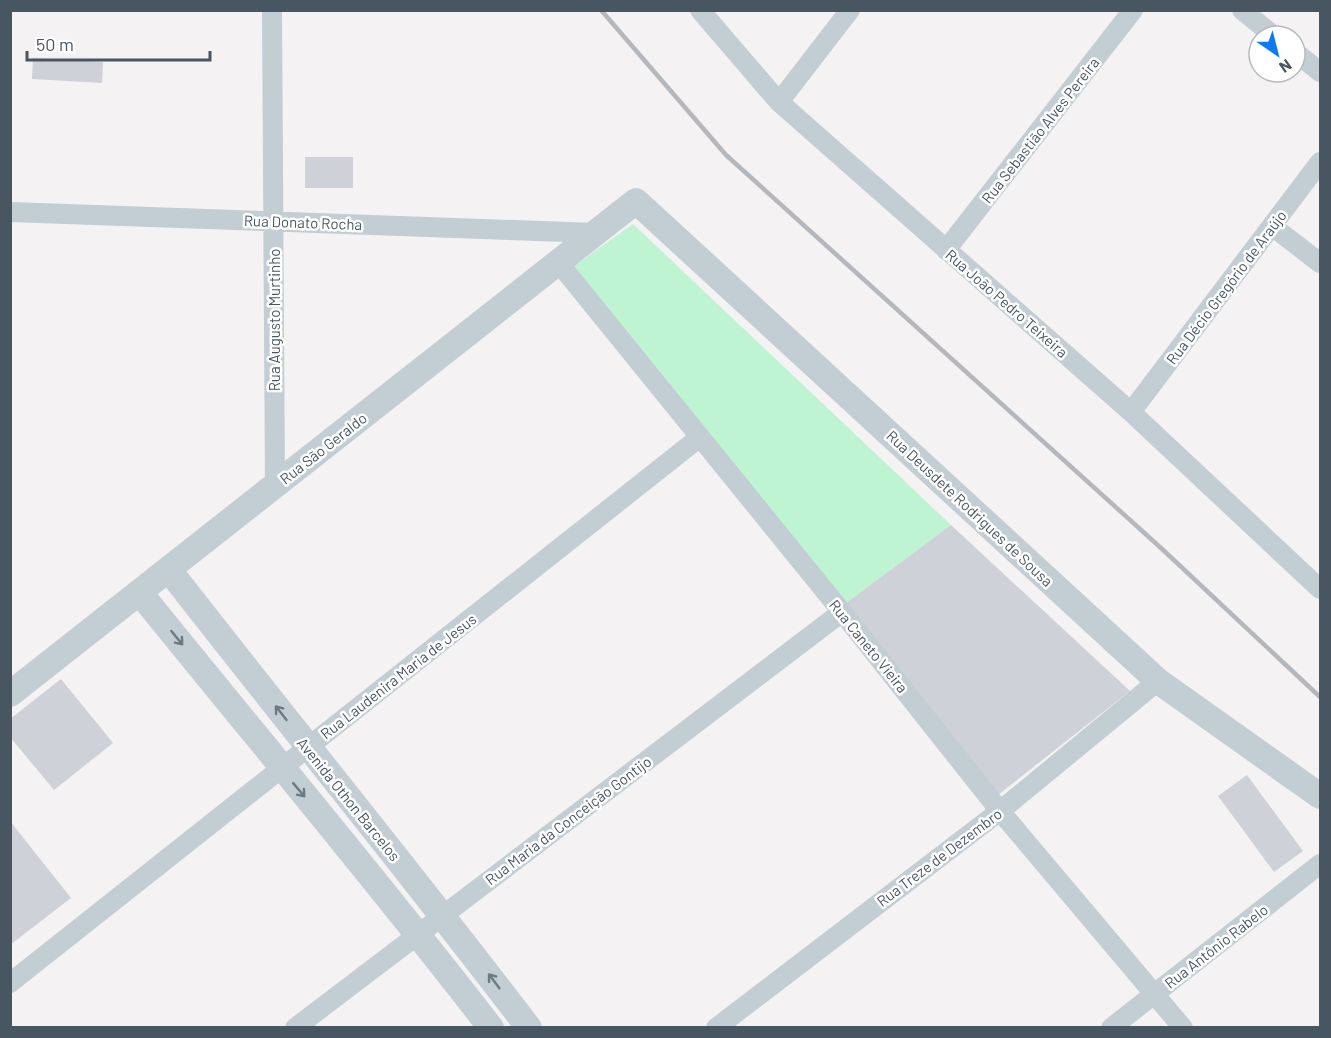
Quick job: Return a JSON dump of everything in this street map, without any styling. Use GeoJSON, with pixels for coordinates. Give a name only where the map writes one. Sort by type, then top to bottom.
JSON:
{"type":"FeatureCollection","features":[{"type":"Feature","properties":{"kind":"street","name":"Rua Augusto Murtinho"},"geometry":{"type":"LineString","coordinates":[[272,10],[275,485]]}},
{"type":"Feature","properties":{"kind":"street","name":"Rua João Pedro Teixeira"},"geometry":{"type":"LineString","coordinates":[[700,10],[779,102],[1131,412],[1320,589]]}},
{"type":"Feature","properties":{"kind":"street"},"geometry":{"type":"LineString","coordinates":[[779,102],[850,10]]}},
{"type":"Feature","properties":{"kind":"street","name":"Rua Sebastião Alves Pereira"},"geometry":{"type":"LineString","coordinates":[[946,250],[1133,10]]}},
{"type":"Feature","properties":{"kind":"street"},"geometry":{"type":"LineString","coordinates":[[1242,10],[1260,24]]}},
{"type":"Feature","properties":{"kind":"street"},"geometry":{"type":"LineString","coordinates":[[1307,62],[1320,72]]}},
{"type":"Feature","properties":{"kind":"street","name":"Rua Décio Gregório de Araújo"},"geometry":{"type":"LineString","coordinates":[[1131,412],[1320,162]]}},
{"type":"Feature","properties":{"kind":"street","name":"Rua São Geraldo"},"geometry":{"type":"LineString","coordinates":[[10,694],[636,201]]}},
{"type":"Feature","properties":{"kind":"street","name":"Rua Deusdete Rodrigues de Sousa"},"geometry":{"type":"LineString","coordinates":[[636,201],[1158,681],[1320,796]]}},
{"type":"Feature","properties":{"kind":"street","name":"Rua Donato Rocha"},"geometry":{"type":"LineString","coordinates":[[10,212],[595,233]]}},
{"type":"Feature","properties":{"kind":"street"},"geometry":{"type":"LineString","coordinates":[[1272,226],[1320,263]]}},
{"type":"Feature","properties":{"kind":"street","name":"Rua Caneto Vieira"},"geometry":{"type":"LineString","coordinates":[[558,262],[1000,811],[1183,1028]]}},
{"type":"Feature","properties":{"kind":"street","name":"Rua Laudenira Maria de Jesus"},"geometry":{"type":"LineString","coordinates":[[10,983],[700,437]]}},
{"type":"Feature","properties":{"kind":"street","name":"Avenida Othon Barcelos"},"geometry":{"type":"LineString","coordinates":[[169,570],[308,748],[443,914],[529,1028]]}},
{"type":"Feature","properties":{"kind":"street"},"geometry":{"type":"LineString","coordinates":[[140,592],[418,934],[491,1028]]}},
{"type":"Feature","properties":{"kind":"street","name":"Rua Maria da Conceição Gontijo"},"geometry":{"type":"LineString","coordinates":[[295,1028],[842,612]]}},
{"type":"Feature","properties":{"kind":"street","name":"Rua Treze de Dezembro"},"geometry":{"type":"LineString","coordinates":[[716,1028],[1000,811],[1158,681]]}},
{"type":"Feature","properties":{"kind":"street","name":"Rua Antônio Rabelo"},"geometry":{"type":"LineString","coordinates":[[1111,1028],[1320,864]]}},
{"type":"Feature","properties":{"kind":"green space"},"geometry":{"type":"Polygon","coordinates":[[[633,224],[951,525],[846,603],[571,268],[633,224]]]}},
{"type":"Feature","properties":{"kind":"building"},"geometry":{"type":"Polygon","coordinates":[[[33,58],[103,62],[102,83],[32,79],[33,58]]]}},
{"type":"Feature","properties":{"kind":"building"},"geometry":{"type":"Polygon","coordinates":[[[305,157],[353,157],[353,188],[305,188],[305,157]]]}},
{"type":"Feature","properties":{"kind":"building"},"geometry":{"type":"Polygon","coordinates":[[[951,525],[1130,691],[998,795],[846,603],[951,525]]]}},
{"type":"Feature","properties":{"kind":"building"},"geometry":{"type":"Polygon","coordinates":[[[61,679],[113,743],[54,790],[10,737],[10,719],[61,679]]]}},
{"type":"Feature","properties":{"kind":"building"},"geometry":{"type":"Polygon","coordinates":[[[1247,775],[1303,851],[1274,872],[1218,796],[1247,775]]]}},
{"type":"Feature","properties":{"kind":"building"},"geometry":{"type":"Polygon","coordinates":[[[10,821],[71,898],[10,945],[10,821]]]}},
{"type":"Feature","properties":{"kind":"railway"},"geometry":{"type":"LineString","coordinates":[[601,10],[726,155],[1161,548],[1320,697]]}}]}
